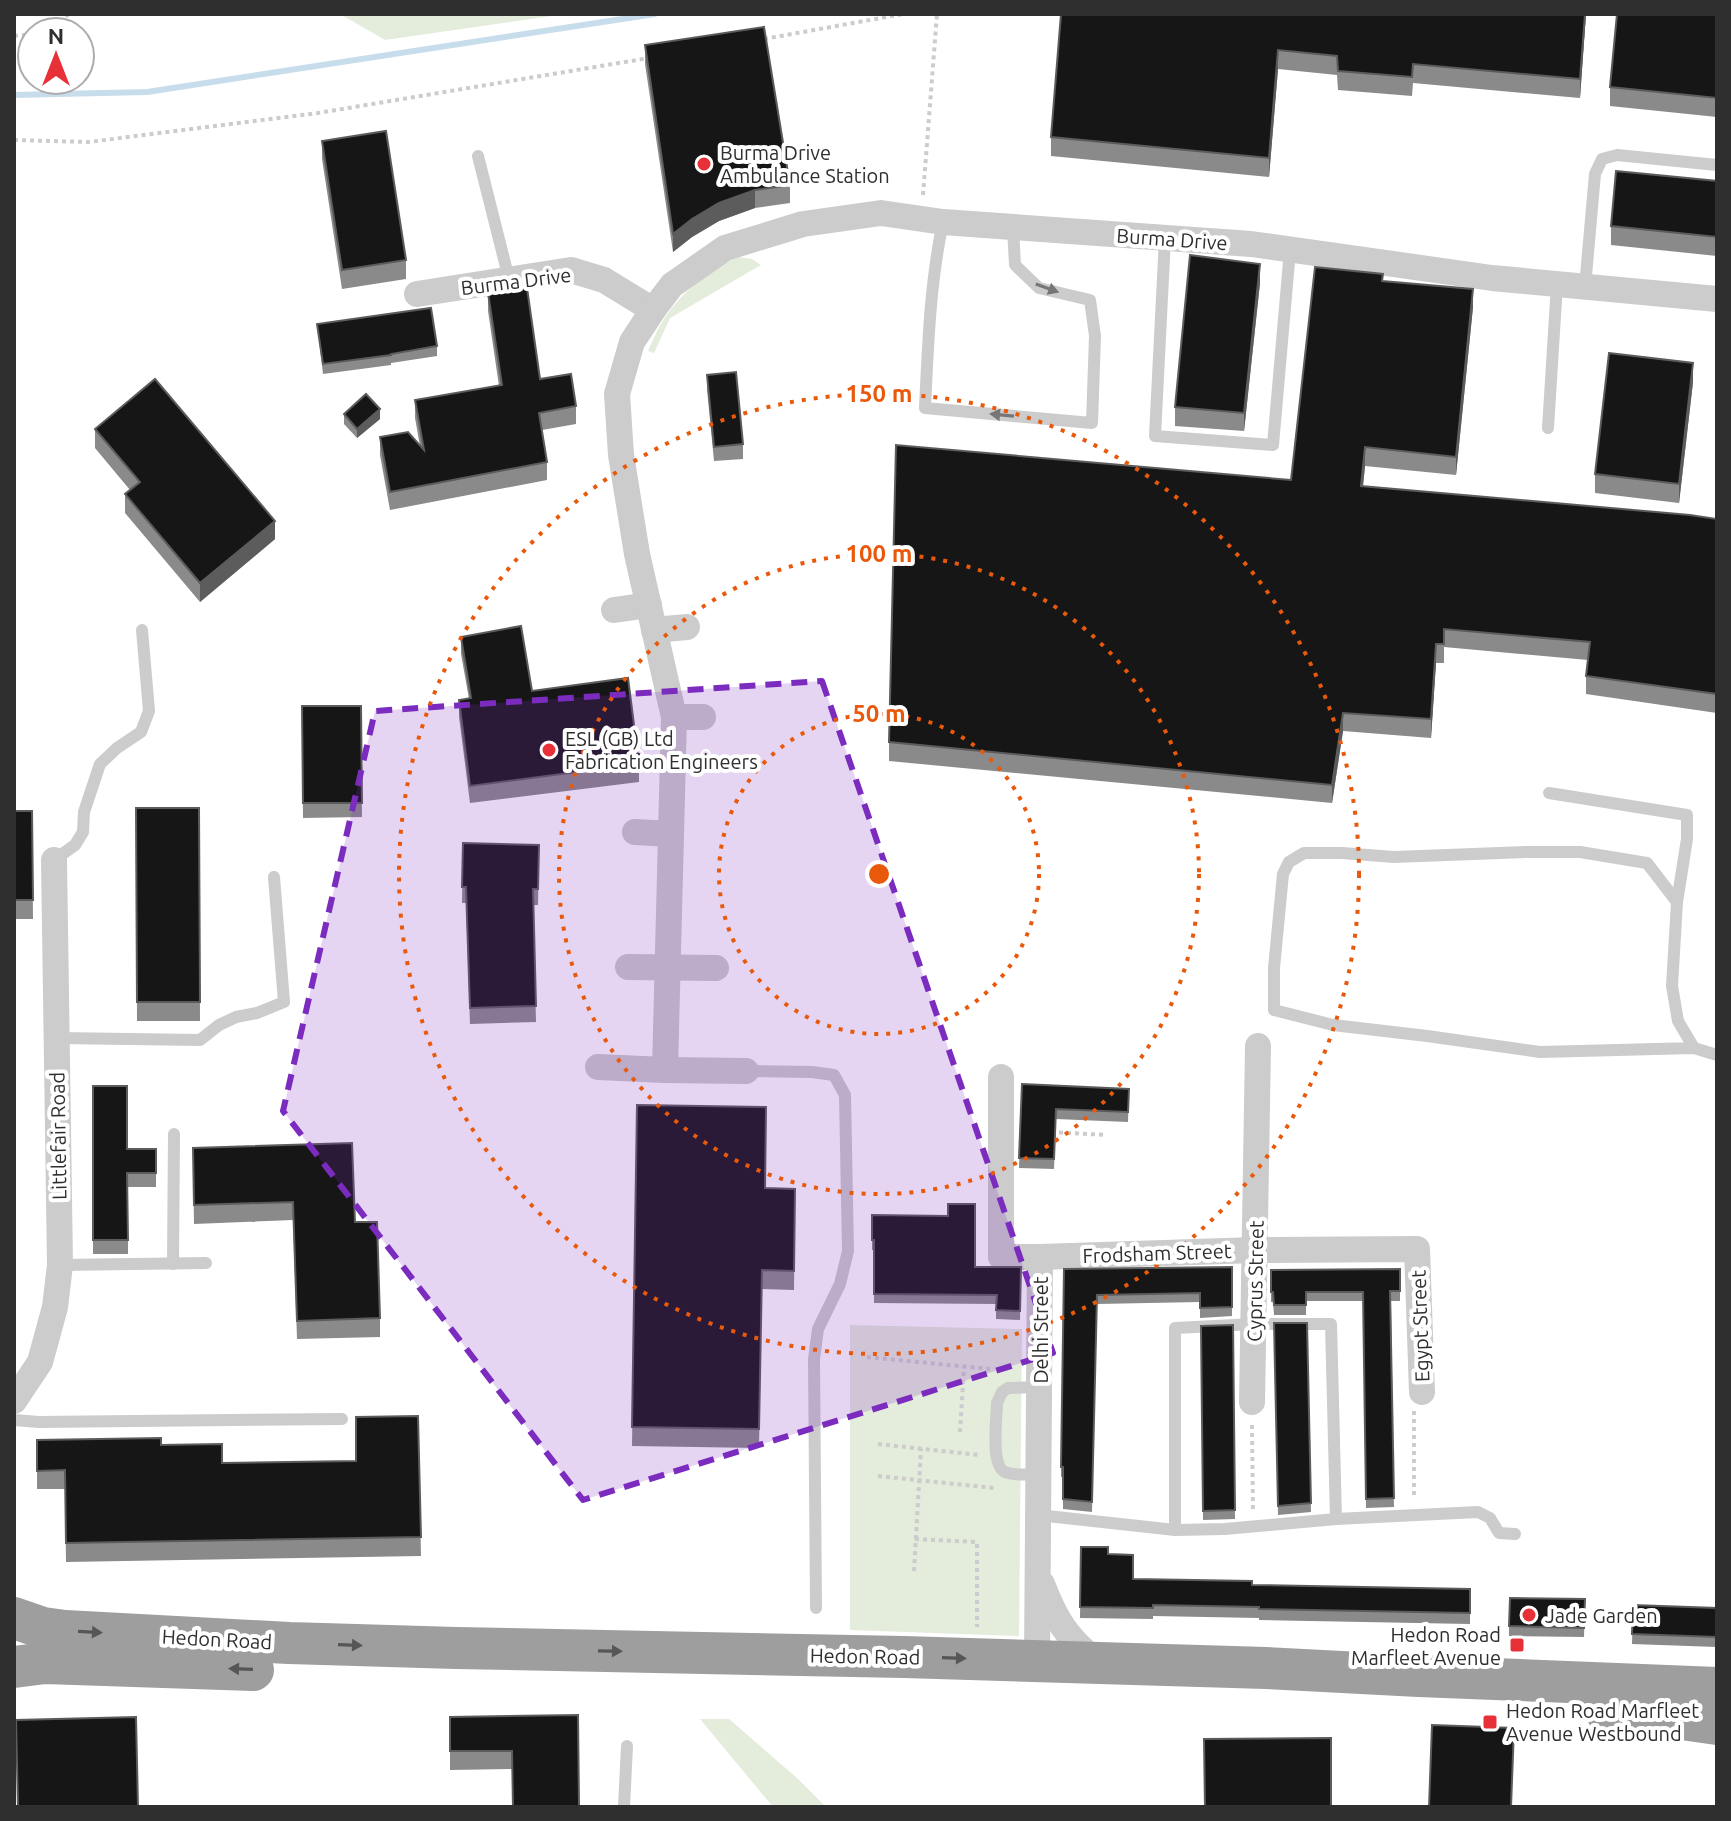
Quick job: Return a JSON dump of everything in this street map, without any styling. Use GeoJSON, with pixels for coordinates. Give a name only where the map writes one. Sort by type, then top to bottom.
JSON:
{"type":"FeatureCollection","features":[{"type":"Feature","properties":{"kind":"highway","name":"Hedon Road"},"geometry":{"type":"LineString","coordinates":[[14,1618],[43,1628],[65,1631],[289,1643],[1037,1660],[1717,1688]]}},
{"type":"Feature","properties":{"kind":"highway","name":"Hedon Road"},"geometry":{"type":"LineString","coordinates":[[14,1667],[59,1663],[454,1678],[896,1683],[1170,1692],[1654,1715],[1717,1724]]}},
{"type":"Feature","properties":{"kind":"street","name":"Burma Drive"},"geometry":{"type":"LineString","coordinates":[[665,1070],[674,717],[637,554],[621,455],[617,394],[632,342],[672,285],[725,248],[803,224],[881,213],[1013,228],[1251,244],[1492,278],[1717,299]]}},
{"type":"Feature","properties":{"kind":"street","name":"Burma Drive"},"geometry":{"type":"LineString","coordinates":[[417,294],[571,270],[604,280],[653,310]]}},
{"type":"Feature","properties":{"kind":"street"},"geometry":{"type":"LineString","coordinates":[[614,610],[649,605]]}},
{"type":"Feature","properties":{"kind":"street"},"geometry":{"type":"LineString","coordinates":[[654,630],[687,627]]}},
{"type":"Feature","properties":{"kind":"street"},"geometry":{"type":"LineString","coordinates":[[674,717],[703,717]]}},
{"type":"Feature","properties":{"kind":"street"},"geometry":{"type":"LineString","coordinates":[[635,832],[671,834]]}},
{"type":"Feature","properties":{"kind":"street","name":"Littlefair Road"},"geometry":{"type":"LineString","coordinates":[[14,1401],[40,1362],[55,1307],[60,1265],[54,860]]}},
{"type":"Feature","properties":{"kind":"street"},"geometry":{"type":"LineString","coordinates":[[628,967],[716,968]]}},
{"type":"Feature","properties":{"kind":"street","name":"Cyprus Street"},"geometry":{"type":"LineString","coordinates":[[1252,1402],[1258,1046]]}},
{"type":"Feature","properties":{"kind":"street"},"geometry":{"type":"LineString","coordinates":[[598,1067],[746,1071]]}},
{"type":"Feature","properties":{"kind":"street","name":"Delhi Street"},"geometry":{"type":"LineString","coordinates":[[1001,1077],[1001,1257],[1040,1257],[1037,1660]]}},
{"type":"Feature","properties":{"kind":"street","name":"Frodsham Street"},"geometry":{"type":"LineString","coordinates":[[1040,1257],[1256,1250],[1417,1249]]}},
{"type":"Feature","properties":{"kind":"street","name":"Egypt Street"},"geometry":{"type":"LineString","coordinates":[[1417,1249],[1422,1392]]}},
{"type":"Feature","properties":{"kind":"street","name":"Delhi Street"},"geometry":{"type":"LineString","coordinates":[[1038,1573],[1061,1625],[1078,1647],[1097,1662]]}},
{"type":"Feature","properties":{"kind":"lane"},"geometry":{"type":"LineString","coordinates":[[1585,287],[1595,174],[1602,159],[1617,155],[1717,165]]}},
{"type":"Feature","properties":{"kind":"lane"},"geometry":{"type":"LineString","coordinates":[[478,156],[509,279]]}},
{"type":"Feature","properties":{"kind":"lane"},"geometry":{"type":"LineString","coordinates":[[932,220],[935,259],[925,408],[1092,423],[1095,336],[1090,300],[1039,288],[1015,265],[1013,228]]}},
{"type":"Feature","properties":{"kind":"lane"},"geometry":{"type":"LineString","coordinates":[[1165,238],[1155,436],[1273,445],[1290,250]]}},
{"type":"Feature","properties":{"kind":"lane"},"geometry":{"type":"LineString","coordinates":[[1548,428],[1557,284]]}},
{"type":"Feature","properties":{"kind":"lane"},"geometry":{"type":"LineString","coordinates":[[54,860],[75,845],[83,832],[84,812],[100,764],[141,732],[149,711],[142,630]]}},
{"type":"Feature","properties":{"kind":"lane"},"geometry":{"type":"LineString","coordinates":[[1549,793],[1687,815],[1672,986],[1678,1021],[1694,1048]]}},
{"type":"Feature","properties":{"kind":"lane"},"geometry":{"type":"LineString","coordinates":[[1677,902],[1647,863],[1580,852],[1394,857],[1304,853],[1289,862],[1283,874],[1274,968],[1274,1010],[1333,1025],[1540,1052],[1694,1048],[1717,1055]]}},
{"type":"Feature","properties":{"kind":"lane"},"geometry":{"type":"LineString","coordinates":[[57,1038],[200,1040],[219,1025],[236,1017],[257,1013],[284,1002],[274,877]]}},
{"type":"Feature","properties":{"kind":"lane"},"geometry":{"type":"LineString","coordinates":[[746,1071],[834,1075],[845,1095],[848,1251],[840,1284],[818,1329],[814,1359],[816,1608]]}},
{"type":"Feature","properties":{"kind":"lane"},"geometry":{"type":"LineString","coordinates":[[173,1264],[174,1134]]}},
{"type":"Feature","properties":{"kind":"lane"},"geometry":{"type":"LineString","coordinates":[[60,1265],[206,1263]]}},
{"type":"Feature","properties":{"kind":"lane"},"geometry":{"type":"LineString","coordinates":[[1175,1530],[1175,1328],[1331,1324],[1336,1519]]}},
{"type":"Feature","properties":{"kind":"lane"},"geometry":{"type":"LineString","coordinates":[[1039,1387],[1008,1388],[1002,1392],[999,1397],[996,1457],[998,1467],[1005,1472],[1039,1474]]}},
{"type":"Feature","properties":{"kind":"lane"},"geometry":{"type":"LineString","coordinates":[[14,1420],[342,1419]]}},
{"type":"Feature","properties":{"kind":"lane"},"geometry":{"type":"LineString","coordinates":[[1038,1515],[1175,1530],[1478,1512],[1490,1518],[1499,1533],[1515,1534]]}},
{"type":"Feature","properties":{"kind":"lane"},"geometry":{"type":"LineString","coordinates":[[624,1807],[627,1746]]}},
{"type":"Feature","properties":{"kind":"path"},"geometry":{"type":"LineString","coordinates":[[754,41],[903,14]]}},
{"type":"Feature","properties":{"kind":"path"},"geometry":{"type":"LineString","coordinates":[[932,220],[937,14]]}},
{"type":"Feature","properties":{"kind":"path"},"geometry":{"type":"LineString","coordinates":[[14,140],[89,142],[287,117],[661,56]]}},
{"type":"Feature","properties":{"kind":"path"},"geometry":{"type":"LineString","coordinates":[[1046,1132],[1107,1135]]}},
{"type":"Feature","properties":{"kind":"path"},"geometry":{"type":"LineString","coordinates":[[867,1357],[990,1369]]}},
{"type":"Feature","properties":{"kind":"path"},"geometry":{"type":"LineString","coordinates":[[960,1432],[964,1367]]}},
{"type":"Feature","properties":{"kind":"path","name":"Egypt Street"},"geometry":{"type":"LineString","coordinates":[[1414,1496],[1414,1411],[1422,1392]]}},
{"type":"Feature","properties":{"kind":"path"},"geometry":{"type":"LineString","coordinates":[[1252,1402],[1253,1515]]}},
{"type":"Feature","properties":{"kind":"path"},"geometry":{"type":"LineString","coordinates":[[878,1444],[996,1457]]}},
{"type":"Feature","properties":{"kind":"path"},"geometry":{"type":"LineString","coordinates":[[914,1571],[921,1449]]}},
{"type":"Feature","properties":{"kind":"path"},"geometry":{"type":"LineString","coordinates":[[878,1476],[994,1488]]}},
{"type":"Feature","properties":{"kind":"path"},"geometry":{"type":"LineString","coordinates":[[915,1539],[977,1542],[977,1627]]}},
{"type":"Feature","properties":{"kind":"highlighted area"},"geometry":{"type":"Polygon","coordinates":[[[822,681],[1053,1353],[583,1500],[283,1111],[375,711],[822,681]]]}},
{"type":"Feature","properties":{"kind":"green space"},"geometry":{"type":"Polygon","coordinates":[[[340,14],[566,14],[385,40],[340,14]]]}},
{"type":"Feature","properties":{"kind":"green space"},"geometry":{"type":"Polygon","coordinates":[[[738,257],[752,259],[761,265],[670,318],[654,353],[648,351],[663,321],[683,295],[709,273],[738,257]]]}},
{"type":"Feature","properties":{"kind":"green space"},"geometry":{"type":"Polygon","coordinates":[[[850,1325],[1022,1329],[1019,1636],[850,1630],[850,1325]]]}},
{"type":"Feature","properties":{"kind":"green space"},"geometry":{"type":"Polygon","coordinates":[[[700,1719],[729,1719],[826,1807],[773,1807],[700,1719]]]}},
{"type":"Feature","properties":{"kind":"building"},"geometry":{"type":"Polygon","coordinates":[[[1061,14],[1585,14],[1580,79],[1413,64],[1412,77],[1338,71],[1337,56],[1278,50],[1269,158],[1051,137],[1061,14]]]}},
{"type":"Feature","properties":{"kind":"building"},"geometry":{"type":"Polygon","coordinates":[[[1617,14],[1717,14],[1717,98],[1610,87],[1617,14]]]}},
{"type":"Feature","properties":{"kind":"building"},"geometry":{"type":"Polygon","coordinates":[[[764,27],[790,185],[755,190],[719,203],[673,234],[645,45],[764,27]]]}},
{"type":"Feature","properties":{"kind":"building"},"geometry":{"type":"Polygon","coordinates":[[[386,131],[406,260],[342,270],[322,141],[386,131]]]}},
{"type":"Feature","properties":{"kind":"building"},"geometry":{"type":"Polygon","coordinates":[[[1616,171],[1717,181],[1717,237],[1611,226],[1616,171]]]}},
{"type":"Feature","properties":{"kind":"building"},"geometry":{"type":"Polygon","coordinates":[[[1190,255],[1260,264],[1244,413],[1175,407],[1190,255]]]}},
{"type":"Feature","properties":{"kind":"building"},"geometry":{"type":"Polygon","coordinates":[[[1315,267],[1383,274],[1382,281],[1473,289],[1456,457],[1365,447],[1361,486],[1717,519],[1717,694],[1586,676],[1590,642],[1444,629],[1444,644],[1436,644],[1431,719],[1343,713],[1332,785],[889,742],[896,445],[1291,480],[1315,267]]]}},
{"type":"Feature","properties":{"kind":"building"},"geometry":{"type":"Polygon","coordinates":[[[527,288],[540,379],[571,374],[576,406],[539,413],[547,462],[390,492],[380,437],[408,432],[424,450],[415,400],[502,385],[488,293],[527,288]]]}},
{"type":"Feature","properties":{"kind":"building"},"geometry":{"type":"Polygon","coordinates":[[[431,308],[437,346],[323,364],[317,324],[431,308]]]}},
{"type":"Feature","properties":{"kind":"building"},"geometry":{"type":"Polygon","coordinates":[[[1609,353],[1693,363],[1679,484],[1595,474],[1609,353]]]}},
{"type":"Feature","properties":{"kind":"building"},"geometry":{"type":"Polygon","coordinates":[[[736,372],[743,444],[714,447],[707,375],[736,372]]]}},
{"type":"Feature","properties":{"kind":"building"},"geometry":{"type":"Polygon","coordinates":[[[155,379],[275,521],[200,583],[125,494],[140,482],[95,429],[155,379]]]}},
{"type":"Feature","properties":{"kind":"building"},"geometry":{"type":"Polygon","coordinates":[[[366,394],[380,409],[357,429],[344,414],[366,394]]]}},
{"type":"Feature","properties":{"kind":"building","name":"ESL (GB) Ltd Fabrication Engineers"},"geometry":{"type":"Polygon","coordinates":[[[521,626],[532,691],[628,678],[639,764],[470,786],[459,700],[471,698],[461,637],[521,626]]]}},
{"type":"Feature","properties":{"kind":"building"},"geometry":{"type":"Polygon","coordinates":[[[302,706],[361,706],[362,803],[303,803],[302,706]]]}},
{"type":"Feature","properties":{"kind":"building"},"geometry":{"type":"Polygon","coordinates":[[[136,808],[199,808],[200,1002],[137,1002],[136,808]]]}},
{"type":"Feature","properties":{"kind":"building"},"geometry":{"type":"Polygon","coordinates":[[[14,811],[32,811],[33,900],[14,900],[14,811]]]}},
{"type":"Feature","properties":{"kind":"building"},"geometry":{"type":"Polygon","coordinates":[[[463,843],[539,845],[538,889],[533,889],[536,1006],[470,1008],[466,887],[462,887],[463,843]]]}},
{"type":"Feature","properties":{"kind":"building"},"geometry":{"type":"Polygon","coordinates":[[[1022,1084],[1129,1089],[1128,1112],[1056,1109],[1054,1159],[1019,1158],[1022,1084]]]}},
{"type":"Feature","properties":{"kind":"building"},"geometry":{"type":"Polygon","coordinates":[[[93,1086],[127,1086],[127,1149],[156,1149],[156,1173],[127,1173],[128,1240],[93,1240],[93,1086]]]}},
{"type":"Feature","properties":{"kind":"building"},"geometry":{"type":"Polygon","coordinates":[[[637,1105],[766,1107],[765,1188],[795,1189],[794,1271],[762,1270],[759,1429],[632,1427],[637,1105]]]}},
{"type":"Feature","properties":{"kind":"building"},"geometry":{"type":"Polygon","coordinates":[[[352,1143],[355,1222],[377,1222],[380,1318],[297,1321],[293,1202],[194,1205],[193,1148],[352,1143]]]}},
{"type":"Feature","properties":{"kind":"building"},"geometry":{"type":"Polygon","coordinates":[[[948,1204],[975,1204],[975,1267],[1021,1267],[1020,1311],[996,1310],[997,1295],[874,1294],[872,1215],[948,1216],[948,1204]]]}},
{"type":"Feature","properties":{"kind":"building"},"geometry":{"type":"Polygon","coordinates":[[[1232,1267],[1232,1307],[1200,1308],[1200,1293],[1097,1295],[1092,1502],[1063,1499],[1064,1269],[1232,1267]]]}},
{"type":"Feature","properties":{"kind":"building"},"geometry":{"type":"Polygon","coordinates":[[[1400,1269],[1400,1291],[1390,1291],[1394,1498],[1366,1499],[1363,1292],[1306,1292],[1306,1305],[1274,1305],[1271,1270],[1400,1269]]]}},
{"type":"Feature","properties":{"kind":"building"},"geometry":{"type":"Polygon","coordinates":[[[1274,1323],[1307,1323],[1311,1503],[1278,1506],[1274,1323]]]}},
{"type":"Feature","properties":{"kind":"building"},"geometry":{"type":"Polygon","coordinates":[[[1233,1325],[1235,1510],[1203,1511],[1201,1326],[1233,1325]]]}},
{"type":"Feature","properties":{"kind":"building"},"geometry":{"type":"Polygon","coordinates":[[[418,1416],[421,1537],[66,1543],[65,1470],[37,1471],[37,1440],[161,1438],[161,1445],[222,1444],[222,1463],[356,1461],[356,1417],[418,1416]]]}},
{"type":"Feature","properties":{"kind":"building"},"geometry":{"type":"Polygon","coordinates":[[[1081,1547],[1108,1547],[1108,1554],[1133,1555],[1133,1579],[1252,1581],[1252,1585],[1470,1589],[1470,1613],[1153,1605],[1153,1608],[1080,1607],[1081,1547]]]}},
{"type":"Feature","properties":{"kind":"building"},"geometry":{"type":"Polygon","coordinates":[[[1510,1598],[1585,1599],[1584,1628],[1509,1626],[1510,1598]]]}},
{"type":"Feature","properties":{"kind":"building"},"geometry":{"type":"Polygon","coordinates":[[[1633,1605],[1717,1608],[1717,1637],[1632,1634],[1633,1605]]]}},
{"type":"Feature","properties":{"kind":"building"},"geometry":{"type":"Polygon","coordinates":[[[578,1715],[579,1807],[513,1807],[512,1751],[450,1751],[450,1717],[578,1715]]]}},
{"type":"Feature","properties":{"kind":"building"},"geometry":{"type":"Polygon","coordinates":[[[136,1717],[138,1807],[18,1807],[16,1720],[136,1717]]]}},
{"type":"Feature","properties":{"kind":"building"},"geometry":{"type":"Polygon","coordinates":[[[1432,1725],[1514,1728],[1511,1807],[1429,1807],[1432,1725]]]}},
{"type":"Feature","properties":{"kind":"building"},"geometry":{"type":"Polygon","coordinates":[[[1331,1738],[1331,1807],[1205,1807],[1204,1739],[1331,1738]]]}},
{"type":"Feature","properties":{"kind":"waterway"},"geometry":{"type":"LineString","coordinates":[[14,95],[147,92],[655,14]]}},
{"type":"Feature","properties":{"kind":"place","name":"Burma Drive Ambulance Station"},"geometry":{"type":"Point","coordinates":[704,164]}},
{"type":"Feature","properties":{"kind":"place","name":"ESL (GB) Ltd Fabrication Engineers"},"geometry":{"type":"Point","coordinates":[549,750]}},
{"type":"Feature","properties":{"kind":"place","name":"Jade Garden"},"geometry":{"type":"Point","coordinates":[1529,1615]}},
{"type":"Feature","properties":{"kind":"place","name":"Hedon Road Marfleet Avenue"},"geometry":{"type":"Point","coordinates":[1517,1645]}},
{"type":"Feature","properties":{"kind":"place","name":"Hedon Road Marfleet Avenue Westbound"},"geometry":{"type":"Point","coordinates":[1490,1722]}}]}
